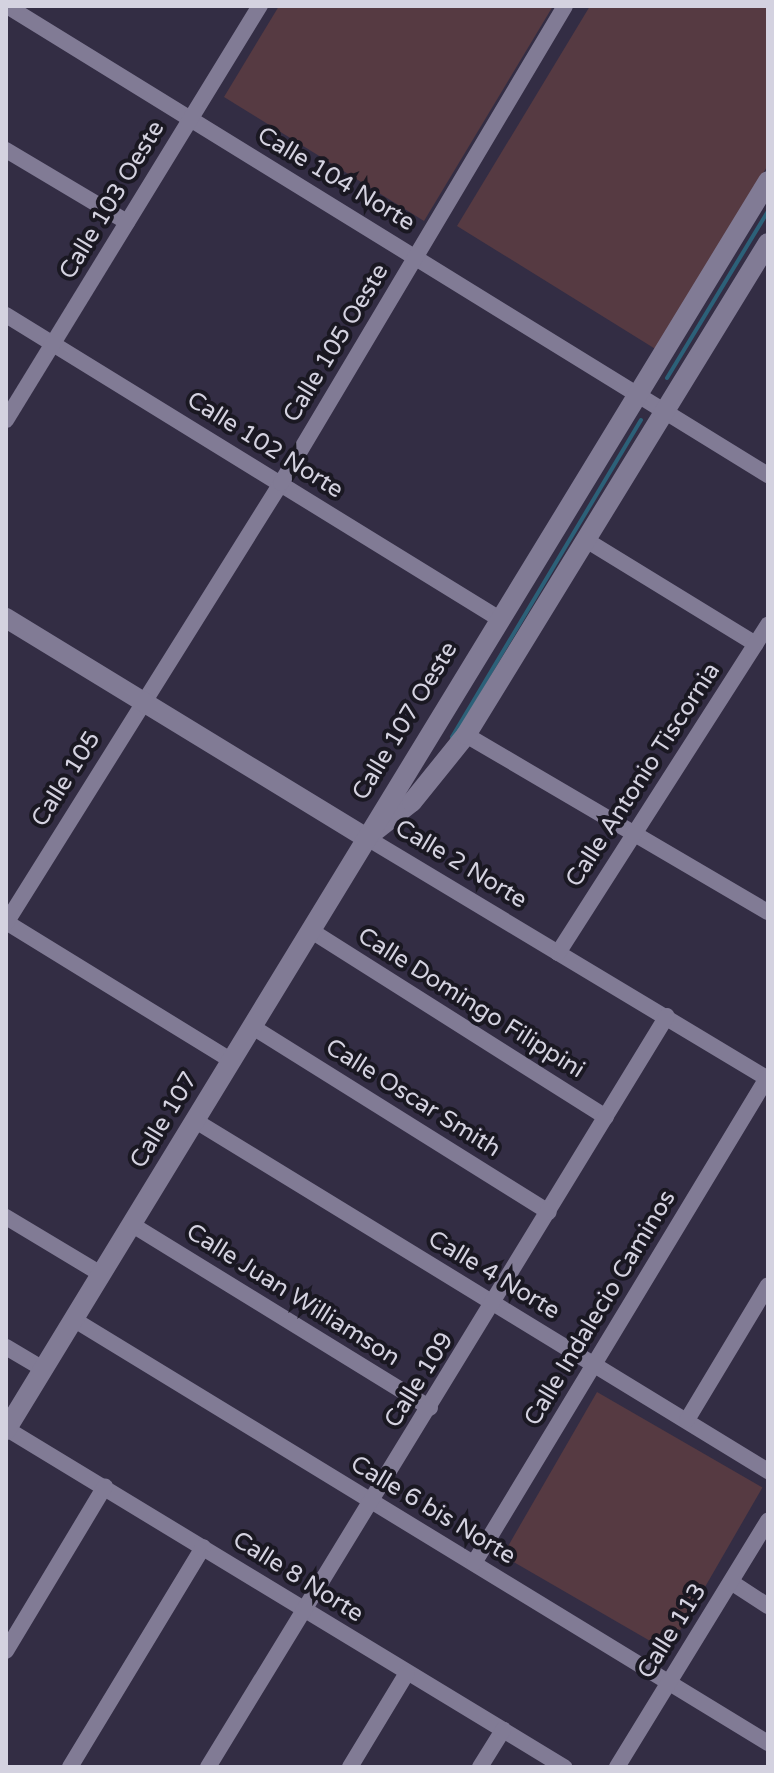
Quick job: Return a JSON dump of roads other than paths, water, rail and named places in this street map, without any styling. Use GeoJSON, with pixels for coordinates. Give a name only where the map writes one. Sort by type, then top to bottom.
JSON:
{"type":"FeatureCollection","features":[{"type":"Feature","properties":{"kind":"street","name":"Calle 104 Norte"},"geometry":{"type":"LineString","coordinates":[[7,6],[640,391],[663,413]]}},
{"type":"Feature","properties":{"kind":"street","name":"Calle 103 Oeste"},"geometry":{"type":"LineString","coordinates":[[6,420],[260,6]]}},
{"type":"Feature","properties":{"kind":"street","name":"Calle 105 Oeste"},"geometry":{"type":"LineString","coordinates":[[143,701],[281,483],[565,6]]}},
{"type":"Feature","properties":{"kind":"street"},"geometry":{"type":"LineString","coordinates":[[6,150],[127,222]]}},
{"type":"Feature","properties":{"kind":"street","name":"Calle 107 Oeste"},"geometry":{"type":"LineString","coordinates":[[367,838],[498,618],[768,181]]}},
{"type":"Feature","properties":{"kind":"street","name":"Calle 107 Oeste"},"geometry":{"type":"LineString","coordinates":[[367,838],[412,802],[466,735],[768,243]]}},
{"type":"Feature","properties":{"kind":"street","name":"Calle 102 Norte"},"geometry":{"type":"LineString","coordinates":[[6,315],[498,618]]}},
{"type":"Feature","properties":{"kind":"street"},"geometry":{"type":"LineString","coordinates":[[663,413],[768,475]]}},
{"type":"Feature","properties":{"kind":"street"},"geometry":{"type":"LineString","coordinates":[[586,540],[756,644]]}},
{"type":"Feature","properties":{"kind":"street","name":"Calle 2 Norte"},"geometry":{"type":"LineString","coordinates":[[6,618],[768,1079]]}},
{"type":"Feature","properties":{"kind":"street","name":"Calle Antonio Tiscornia"},"geometry":{"type":"LineString","coordinates":[[558,953],[768,624]]}},
{"type":"Feature","properties":{"kind":"street","name":"Calle 105"},"geometry":{"type":"LineString","coordinates":[[6,922],[143,701]]}},
{"type":"Feature","properties":{"kind":"street"},"geometry":{"type":"LineString","coordinates":[[466,735],[766,906]]}},
{"type":"Feature","properties":{"kind":"street","name":"Calle 107"},"geometry":{"type":"LineString","coordinates":[[6,1429],[367,838]]}},
{"type":"Feature","properties":{"kind":"street"},"geometry":{"type":"LineString","coordinates":[[6,922],[230,1060]]}},
{"type":"Feature","properties":{"kind":"street","name":"Calle Domingo Filippini"},"geometry":{"type":"LineString","coordinates":[[310,930],[606,1117]]}},
{"type":"Feature","properties":{"kind":"street","name":"Calle 109"},"geometry":{"type":"LineString","coordinates":[[208,1767],[494,1304],[667,1016]]}},
{"type":"Feature","properties":{"kind":"street","name":"Calle Oscar Smith"},"geometry":{"type":"LineString","coordinates":[[251,1026],[549,1212]]}},
{"type":"Feature","properties":{"kind":"street","name":"Calle Indalecio Caminos"},"geometry":{"type":"LineString","coordinates":[[474,1563],[768,1079]]}},
{"type":"Feature","properties":{"kind":"street","name":"Calle 4 Norte"},"geometry":{"type":"LineString","coordinates":[[194,1120],[768,1471]]}},
{"type":"Feature","properties":{"kind":"street"},"geometry":{"type":"LineString","coordinates":[[6,1217],[101,1274]]}},
{"type":"Feature","properties":{"kind":"street","name":"Calle Juan Williamson"},"geometry":{"type":"LineString","coordinates":[[131,1224],[430,1408]]}},
{"type":"Feature","properties":{"kind":"street"},"geometry":{"type":"LineString","coordinates":[[687,1420],[768,1285]]}},
{"type":"Feature","properties":{"kind":"street","name":"Calle 6 bis Norte"},"geometry":{"type":"LineString","coordinates":[[73,1319],[768,1743]]}},
{"type":"Feature","properties":{"kind":"street"},"geometry":{"type":"LineString","coordinates":[[6,1347],[43,1369]]}},
{"type":"Feature","properties":{"kind":"street","name":"Calle 8 Norte"},"geometry":{"type":"LineString","coordinates":[[6,1429],[105,1486],[564,1767]]}},
{"type":"Feature","properties":{"kind":"street"},"geometry":{"type":"LineString","coordinates":[[6,1651],[105,1486]]}},
{"type":"Feature","properties":{"kind":"street","name":"Calle 113"},"geometry":{"type":"LineString","coordinates":[[617,1767],[768,1521]]}},
{"type":"Feature","properties":{"kind":"street"},"geometry":{"type":"LineString","coordinates":[[70,1767],[203,1547]]}},
{"type":"Feature","properties":{"kind":"street"},"geometry":{"type":"LineString","coordinates":[[731,1582],[768,1606]]}},
{"type":"Feature","properties":{"kind":"street"},"geometry":{"type":"LineString","coordinates":[[350,1767],[407,1673]]}},
{"type":"Feature","properties":{"kind":"street"},"geometry":{"type":"LineString","coordinates":[[480,1767],[503,1730]]}},
{"type":"Feature","properties":{"kind":"waterway"},"geometry":{"type":"LineString","coordinates":[[667,378],[768,211]]}},
{"type":"Feature","properties":{"kind":"waterway"},"geometry":{"type":"LineString","coordinates":[[452,737],[641,420]]}}]}
